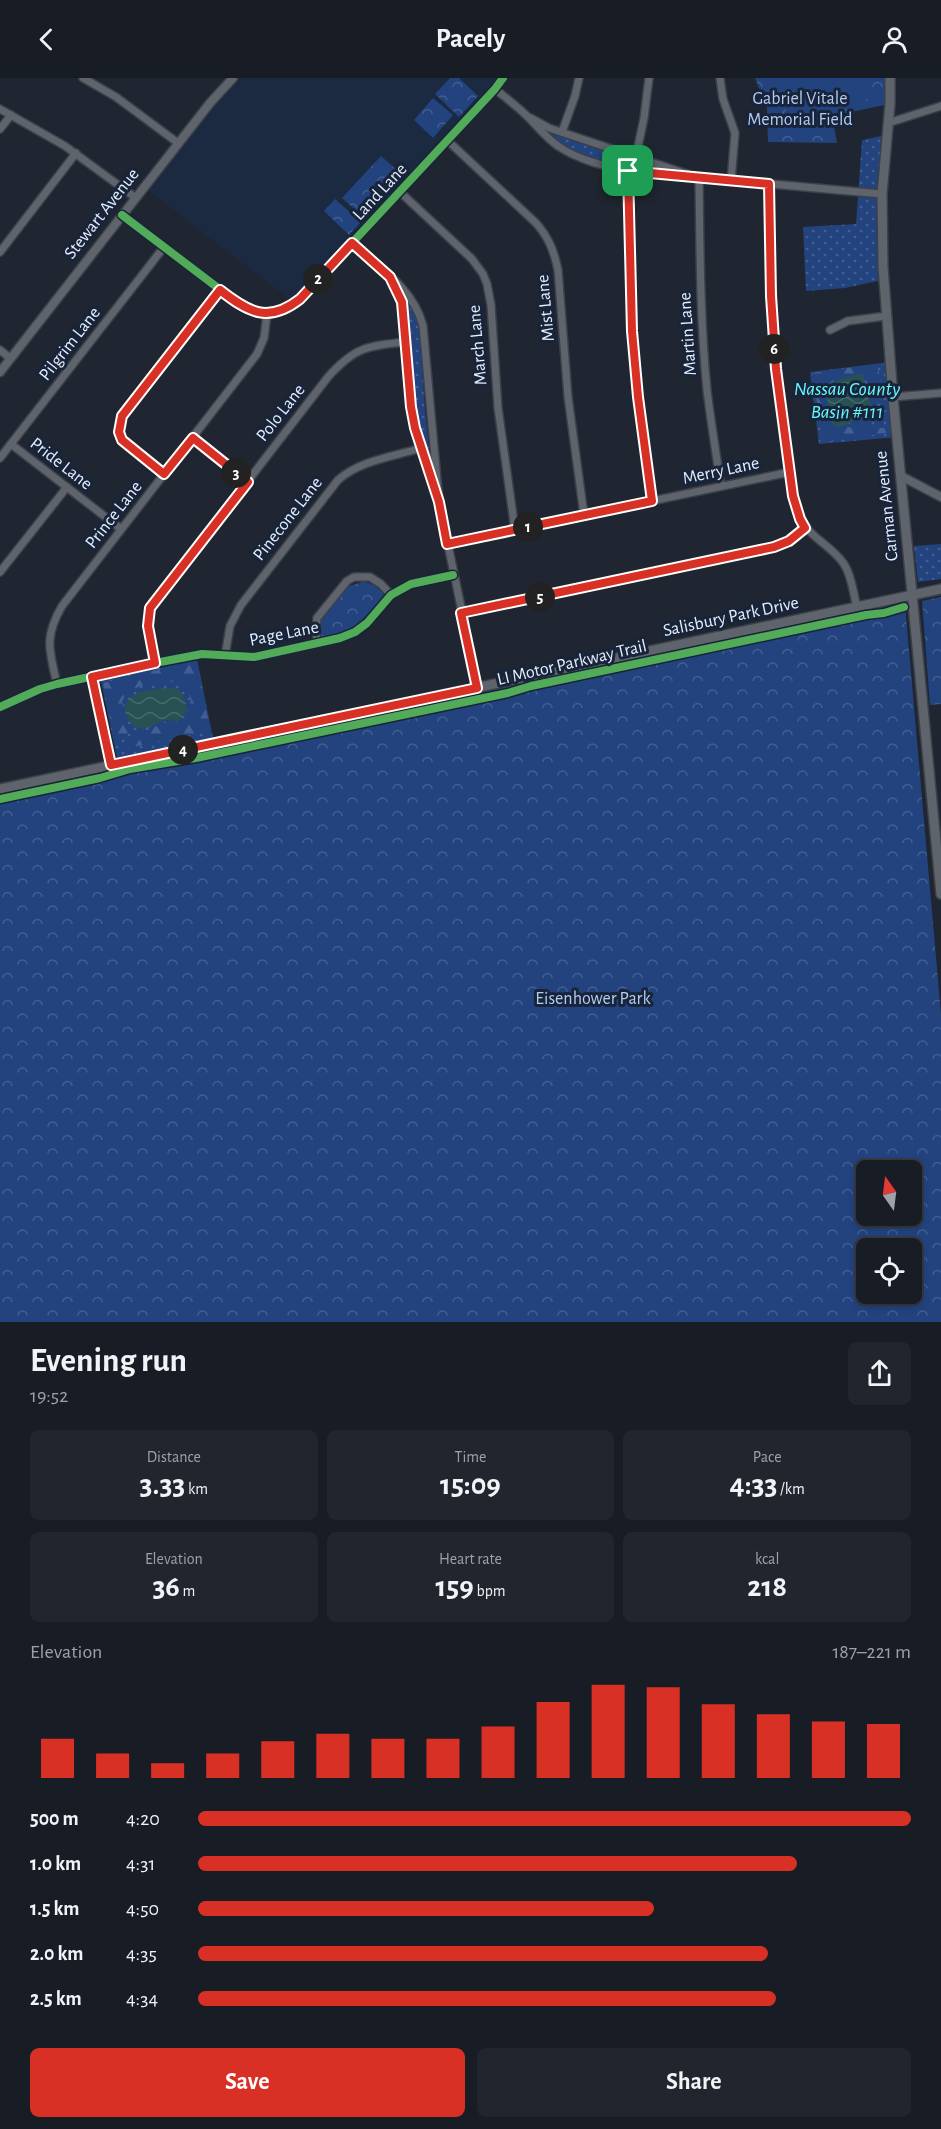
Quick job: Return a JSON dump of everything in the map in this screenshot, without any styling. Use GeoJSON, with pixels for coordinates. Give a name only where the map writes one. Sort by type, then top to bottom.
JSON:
{"type":"FeatureCollection","features":[{"type":"Feature","properties":{"kind":"main road","name":"Carman Avenue"},"geometry":{"type":"LineString","coordinates":[[890,78],[881,233],[886,316],[941,894]]}},
{"type":"Feature","properties":{"kind":"main road","name":"Salisbury Park Drive"},"geometry":{"type":"LineString","coordinates":[[0,789],[941,589]]}},
{"type":"Feature","properties":{"kind":"street"},"geometry":{"type":"LineString","coordinates":[[83,78],[116,98],[178,143]]}},
{"type":"Feature","properties":{"kind":"street","name":"Stewart Avenue"},"geometry":{"type":"LineString","coordinates":[[0,372],[178,143],[233,78]]}},
{"type":"Feature","properties":{"kind":"street","name":"Land Lane"},"geometry":{"type":"LineString","coordinates":[[267,314],[290,307],[300,299],[503,78]]}},
{"type":"Feature","properties":{"kind":"street"},"geometry":{"type":"LineString","coordinates":[[562,132],[579,78]]}},
{"type":"Feature","properties":{"kind":"street"},"geometry":{"type":"LineString","coordinates":[[636,156],[649,78]]}},
{"type":"Feature","properties":{"kind":"street"},"geometry":{"type":"LineString","coordinates":[[720,78],[723,99],[735,133],[731,181]]}},
{"type":"Feature","properties":{"kind":"street"},"geometry":{"type":"LineString","coordinates":[[495,89],[561,149],[628,171],[882,194]]}},
{"type":"Feature","properties":{"kind":"street"},"geometry":{"type":"LineString","coordinates":[[888,123],[941,106]]}},
{"type":"Feature","properties":{"kind":"street"},"geometry":{"type":"LineString","coordinates":[[0,109],[76,153],[136,198]]}},
{"type":"Feature","properties":{"kind":"street"},"geometry":{"type":"LineString","coordinates":[[0,129],[10,115]]}},
{"type":"Feature","properties":{"kind":"street"},"geometry":{"type":"LineString","coordinates":[[526,115],[549,128],[699,178]]}},
{"type":"Feature","properties":{"kind":"street","name":"Mist Lane"},"geometry":{"type":"LineString","coordinates":[[447,141],[536,223],[547,236],[554,250],[558,270],[568,397],[584,515]]}},
{"type":"Feature","properties":{"kind":"street"},"geometry":{"type":"LineString","coordinates":[[0,252],[76,153]]}},
{"type":"Feature","properties":{"kind":"street"},"geometry":{"type":"LineString","coordinates":[[628,171],[632,331],[652,501]]}},
{"type":"Feature","properties":{"kind":"street","name":"Martin Lane"},"geometry":{"type":"LineString","coordinates":[[699,178],[700,291],[704,347],[721,486]]}},
{"type":"Feature","properties":{"kind":"street"},"geometry":{"type":"LineString","coordinates":[[769,184],[771,296],[775,359],[796,509],[805,528],[842,561],[849,574],[857,607]]}},
{"type":"Feature","properties":{"kind":"street","name":"March Lane"},"geometry":{"type":"LineString","coordinates":[[400,192],[472,259],[487,284],[491,305],[498,408],[515,530]]}},
{"type":"Feature","properties":{"kind":"street"},"geometry":{"type":"LineString","coordinates":[[122,215],[247,310],[267,314]]}},
{"type":"Feature","properties":{"kind":"street"},"geometry":{"type":"LineString","coordinates":[[352,243],[414,301],[423,326],[439,502],[477,688]]}},
{"type":"Feature","properties":{"kind":"street","name":"Pilgrim Lane"},"geometry":{"type":"LineString","coordinates":[[0,458],[164,247]]}},
{"type":"Feature","properties":{"kind":"street"},"geometry":{"type":"LineString","coordinates":[[390,277],[402,302],[411,407],[420,448],[439,502]]}},
{"type":"Feature","properties":{"kind":"street"},"geometry":{"type":"LineString","coordinates":[[164,474],[122,440],[119,432],[120,421],[128,407],[220,290]]}},
{"type":"Feature","properties":{"kind":"street","name":"Prince Lane"},"geometry":{"type":"LineString","coordinates":[[57,684],[49,646],[53,621],[62,606],[262,346],[267,326],[267,314]]}},
{"type":"Feature","properties":{"kind":"street"},"geometry":{"type":"LineString","coordinates":[[830,330],[848,321],[886,316]]}},
{"type":"Feature","properties":{"kind":"street","name":"Polo Lane"},"geometry":{"type":"LineString","coordinates":[[155,663],[148,626],[150,608],[248,482],[342,362],[364,348],[406,342]]}},
{"type":"Feature","properties":{"kind":"street"},"geometry":{"type":"LineString","coordinates":[[0,350],[10,358]]}},
{"type":"Feature","properties":{"kind":"street"},"geometry":{"type":"LineString","coordinates":[[893,397],[941,393]]}},
{"type":"Feature","properties":{"kind":"street"},"geometry":{"type":"LineString","coordinates":[[193,438],[248,482]]}},
{"type":"Feature","properties":{"kind":"street","name":"Pride Lane"},"geometry":{"type":"LineString","coordinates":[[11,444],[122,530]]}},
{"type":"Feature","properties":{"kind":"street","name":"Pinecone Lane"},"geometry":{"type":"LineString","coordinates":[[225,656],[231,626],[240,605],[338,480],[362,465],[420,448]]}},
{"type":"Feature","properties":{"kind":"street","name":"Merry Lane"},"geometry":{"type":"LineString","coordinates":[[447,544],[790,472]]}},
{"type":"Feature","properties":{"kind":"street"},"geometry":{"type":"LineString","coordinates":[[901,476],[941,497]]}},
{"type":"Feature","properties":{"kind":"street"},"geometry":{"type":"LineString","coordinates":[[0,572],[66,487]]}},
{"type":"Feature","properties":{"kind":"street"},"geometry":{"type":"LineString","coordinates":[[461,613],[774,547],[789,541],[805,528]]}},
{"type":"Feature","properties":{"kind":"street","name":"Page Lane"},"geometry":{"type":"LineString","coordinates":[[0,707],[57,684],[155,663],[202,654],[254,657],[340,638],[355,632],[367,623],[392,595],[411,584],[453,575]]}},
{"type":"Feature","properties":{"kind":"street"},"geometry":{"type":"LineString","coordinates":[[318,642],[317,618],[347,582],[354,577],[370,577],[392,595]]}},
{"type":"Feature","properties":{"kind":"street"},"geometry":{"type":"LineString","coordinates":[[92,677],[111,765]]}},
{"type":"Feature","properties":{"kind":"shaded area"},"geometry":{"type":"Polygon","coordinates":[[[235,78],[501,78],[294,303],[145,188],[235,78]]]}},
{"type":"Feature","properties":{"kind":"green space"},"geometry":{"type":"Polygon","coordinates":[[[450,78],[459,78],[478,96],[459,117],[435,94],[450,78]]]}},
{"type":"Feature","properties":{"kind":"green space","name":"Gabriel Vitale Memorial Field"},"geometry":{"type":"Polygon","coordinates":[[[755,78],[889,78],[889,104],[832,116],[837,143],[768,142],[767,108],[755,78]]]}},
{"type":"Feature","properties":{"kind":"green space"},"geometry":{"type":"Polygon","coordinates":[[[784,78],[863,78],[869,98],[838,107],[831,87],[816,96],[821,114],[790,124],[781,93],[784,78]]]}},
{"type":"Feature","properties":{"kind":"green space"},"geometry":{"type":"Polygon","coordinates":[[[433,98],[453,115],[433,138],[414,120],[433,98]]]}},
{"type":"Feature","properties":{"kind":"green space"},"geometry":{"type":"Polygon","coordinates":[[[531,118],[694,177],[625,170],[591,161],[562,147],[531,118]]]}},
{"type":"Feature","properties":{"kind":"green space"},"geometry":{"type":"Polygon","coordinates":[[[886,135],[882,280],[845,288],[806,291],[803,227],[856,224],[862,140],[886,135]]]}},
{"type":"Feature","properties":{"kind":"green space"},"geometry":{"type":"Polygon","coordinates":[[[381,156],[400,173],[361,215],[342,198],[381,156]]]}},
{"type":"Feature","properties":{"kind":"green space"},"geometry":{"type":"Polygon","coordinates":[[[335,199],[361,222],[349,235],[324,211],[335,199]]]}},
{"type":"Feature","properties":{"kind":"green space"},"geometry":{"type":"Polygon","coordinates":[[[405,298],[416,314],[419,326],[431,469],[415,408],[405,298]]]}},
{"type":"Feature","properties":{"kind":"green space"},"geometry":{"type":"Polygon","coordinates":[[[890,362],[897,437],[819,444],[810,372],[890,362]]]}},
{"type":"Feature","properties":{"kind":"green space"},"geometry":{"type":"Polygon","coordinates":[[[875,364],[880,382],[875,417],[865,423],[854,425],[849,422],[867,415],[870,399],[866,394],[863,375],[854,375],[831,383],[828,386],[826,399],[836,427],[885,428],[886,433],[825,442],[813,373],[875,364]]]}},
{"type":"Feature","properties":{"kind":"green space"},"geometry":{"type":"Polygon","coordinates":[[[941,544],[941,579],[918,582],[914,546],[941,544]]]}},
{"type":"Feature","properties":{"kind":"green space"},"geometry":{"type":"Polygon","coordinates":[[[362,582],[374,585],[384,596],[364,618],[349,630],[320,637],[322,618],[349,586],[362,582]]]}},
{"type":"Feature","properties":{"kind":"green space"},"geometry":{"type":"Polygon","coordinates":[[[941,597],[941,704],[930,705],[922,601],[941,597]]]}},
{"type":"Feature","properties":{"kind":"green space","name":"Eisenhower Park"},"geometry":{"type":"Polygon","coordinates":[[[905,605],[941,1014],[941,1322],[0,1322],[0,795],[297,734],[525,682],[905,605]]]}},
{"type":"Feature","properties":{"kind":"green space"},"geometry":{"type":"Polygon","coordinates":[[[197,659],[213,738],[117,758],[101,681],[197,659]]]}},
{"type":"Feature","properties":{"kind":"green space"},"geometry":{"type":"Polygon","coordinates":[[[195,661],[210,729],[206,732],[118,750],[136,735],[160,724],[180,722],[186,719],[191,700],[184,684],[173,681],[141,686],[128,691],[122,701],[129,732],[115,741],[103,683],[195,661]]]}},
{"type":"Feature","properties":{"kind":"water","name":"Nassau County Basin #111"},"geometry":{"type":"Polygon","coordinates":[[[858,374],[863,375],[872,410],[848,424],[836,427],[831,423],[829,414],[828,386],[833,382],[858,374]]]}},
{"type":"Feature","properties":{"kind":"water"},"geometry":{"type":"Polygon","coordinates":[[[176,688],[184,698],[187,712],[179,721],[165,720],[143,729],[134,726],[129,721],[126,706],[135,695],[151,690],[176,688]]]}},
{"type":"Feature","properties":{"kind":"cycle path"},"geometry":{"type":"LineString","coordinates":[[122,215],[247,310],[261,313],[281,310],[300,299],[503,78]]}},
{"type":"Feature","properties":{"kind":"cycle path"},"geometry":{"type":"LineString","coordinates":[[0,707],[57,684],[155,663],[202,654],[254,657],[340,638],[355,632],[367,623],[391,595],[411,584],[453,575]]}},
{"type":"Feature","properties":{"kind":"cycle path","name":"LI Motor Parkway Trail"},"geometry":{"type":"LineString","coordinates":[[0,799],[100,778],[130,769],[196,758],[508,693],[531,686],[904,607]]}},
{"type":"Feature","properties":{"kind":"route"},"geometry":{"type":"LineString","coordinates":[[628,171],[769,184],[771,296],[776,369],[793,496],[805,528],[789,541],[774,547],[461,613],[477,688],[111,765],[92,677],[155,663],[147,621],[150,608],[248,482],[193,438],[164,474],[122,440],[119,432],[122,416],[220,290],[247,310],[258,313],[267,314],[290,307],[352,243],[390,277],[399,294],[404,314],[411,407],[415,428],[439,502],[447,544],[652,501],[632,331],[628,171]]}}]}
